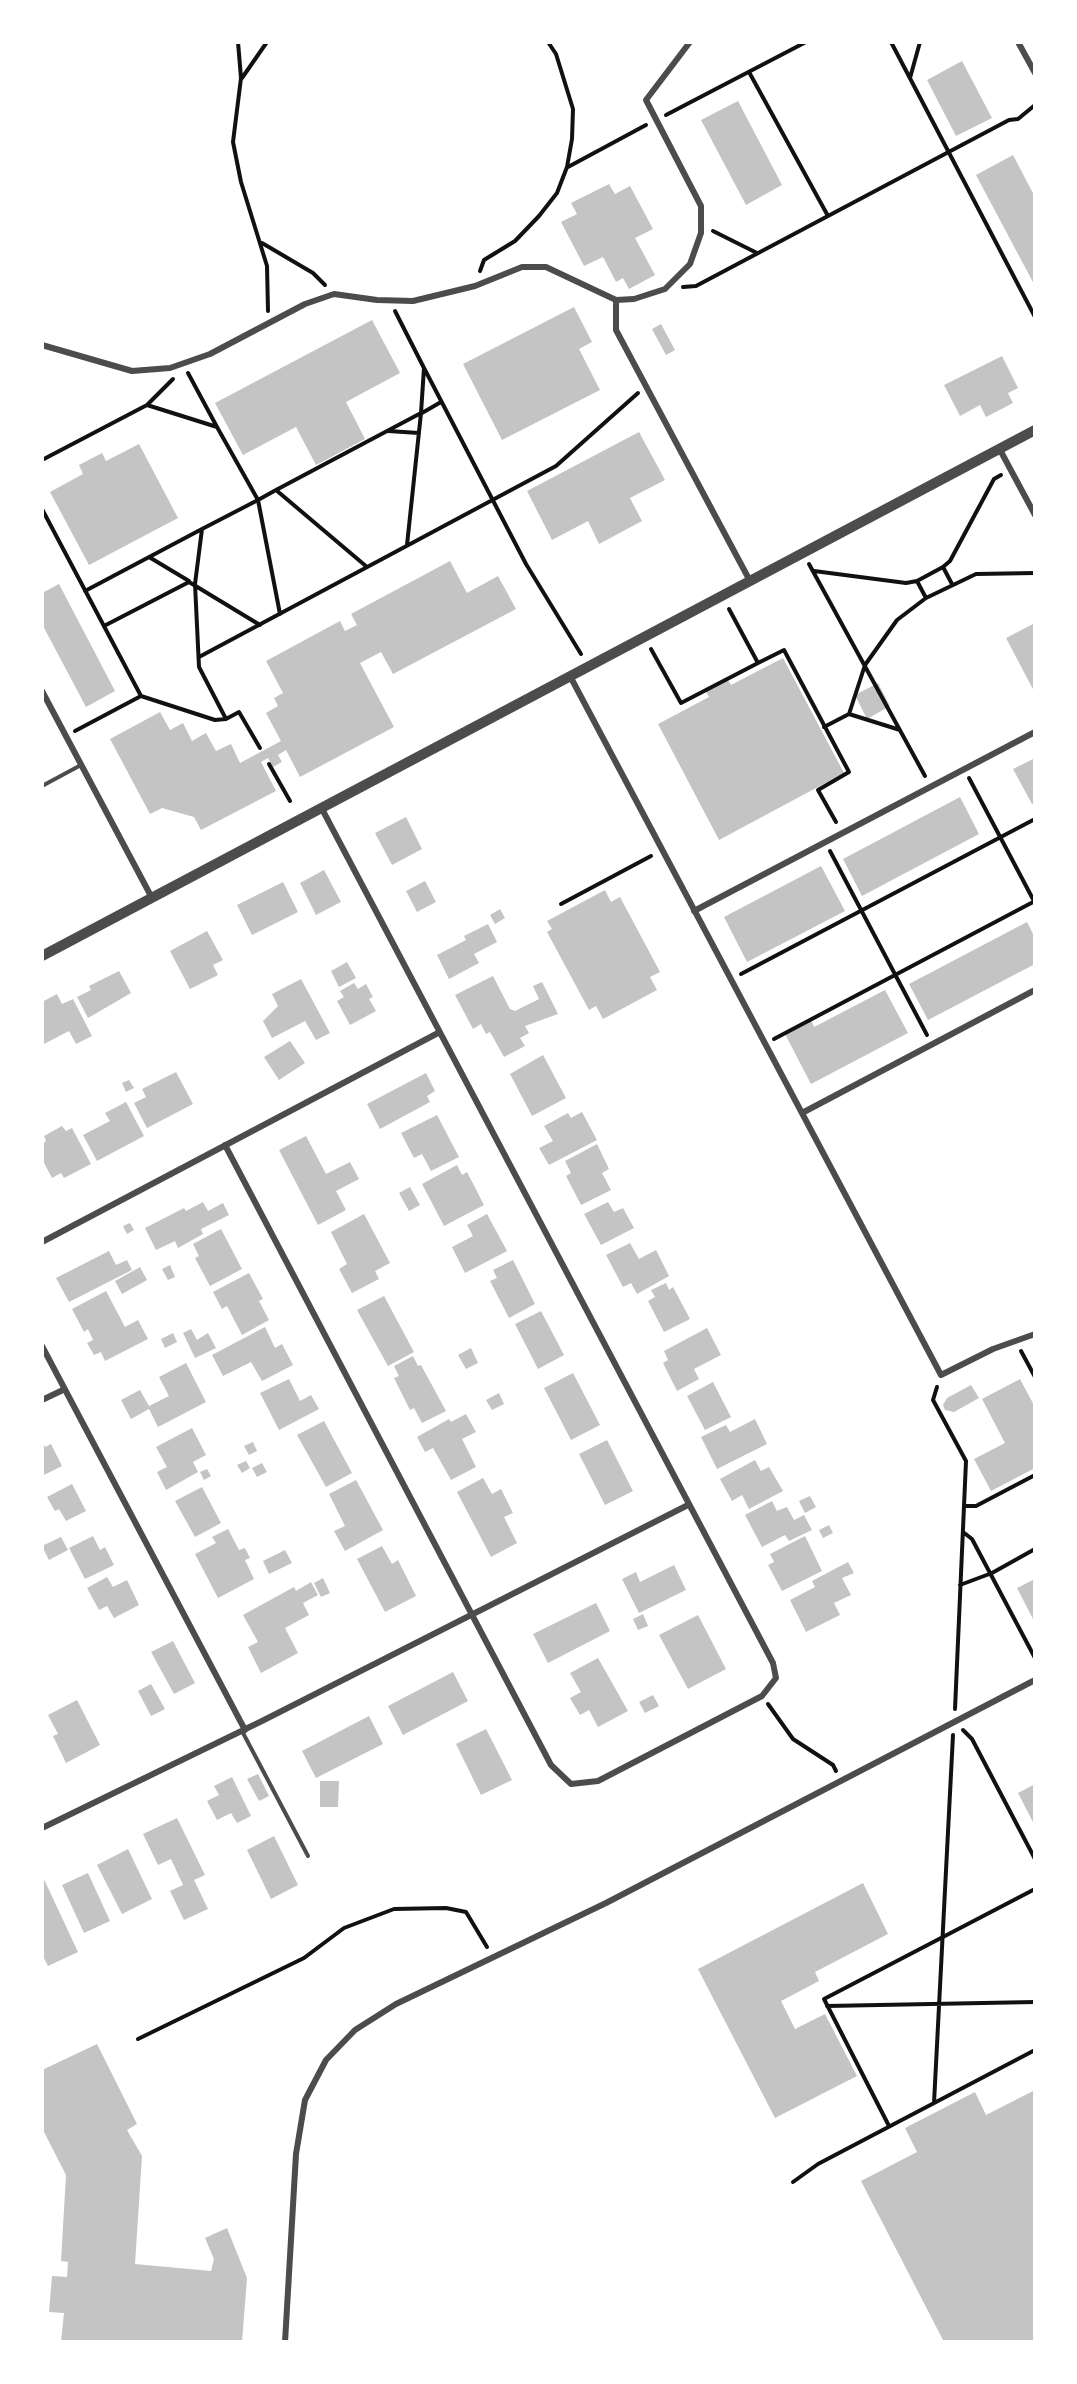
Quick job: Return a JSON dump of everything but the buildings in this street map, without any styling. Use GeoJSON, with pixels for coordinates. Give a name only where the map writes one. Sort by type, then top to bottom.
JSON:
{"type":"FeatureCollection","features":[{"type":"Feature","properties":{"kind":"street"},"geometry":{"type":"LineString","coordinates":[[42,345],[132,371],[170,368],[210,354],[305,304],[334,294],[413,301],[475,286],[522,267],[546,267],[616,300],[634,299],[665,289],[690,264],[701,233],[701,206],[646,100],[690,42]]}},
{"type":"Feature","properties":{"kind":"street"},"geometry":{"type":"LineString","coordinates":[[1018,42],[1035,74]]}},
{"type":"Feature","properties":{"kind":"street"},"geometry":{"type":"LineString","coordinates":[[616,300],[616,330],[750,581]]}},
{"type":"Feature","properties":{"kind":"street"},"geometry":{"type":"LineString","coordinates":[[42,956],[1035,430]]}},
{"type":"Feature","properties":{"kind":"street"},"geometry":{"type":"LineString","coordinates":[[999,448],[1035,515]]}},
{"type":"Feature","properties":{"kind":"street"},"geometry":{"type":"LineString","coordinates":[[570,676],[941,1375],[993,1349],[1035,1334]]}},
{"type":"Feature","properties":{"kind":"street"},"geometry":{"type":"LineString","coordinates":[[42,691],[152,898]]}},
{"type":"Feature","properties":{"kind":"street"},"geometry":{"type":"LineString","coordinates":[[694,911],[1035,732]]}},
{"type":"Feature","properties":{"kind":"street"},"geometry":{"type":"LineString","coordinates":[[225,1145],[551,1765],[571,1784],[598,1781],[762,1696],[776,1678],[773,1663],[438,1033],[322,809]]}},
{"type":"Feature","properties":{"kind":"street"},"geometry":{"type":"LineString","coordinates":[[802,1113],[1035,990]]}},
{"type":"Feature","properties":{"kind":"street"},"geometry":{"type":"LineString","coordinates":[[42,1242],[438,1033]]}},
{"type":"Feature","properties":{"kind":"street"},"geometry":{"type":"LineString","coordinates":[[42,1346],[243,1731]]}},
{"type":"Feature","properties":{"kind":"street"},"geometry":{"type":"LineString","coordinates":[[42,1400],[65,1389]]}},
{"type":"Feature","properties":{"kind":"street"},"geometry":{"type":"LineString","coordinates":[[42,1828],[243,1731],[688,1505]]}},
{"type":"Feature","properties":{"kind":"street"},"geometry":{"type":"LineString","coordinates":[[285,2342],[296,2154],[305,2100],[326,2060],[355,2030],[396,2004],[606,1903],[1035,1680]]}},
{"type":"Feature","properties":{"kind":"lane"},"geometry":{"type":"LineString","coordinates":[[1027,59],[1035,55]]}},
{"type":"Feature","properties":{"kind":"lane"},"geometry":{"type":"LineString","coordinates":[[42,786],[81,765]]}},
{"type":"Feature","properties":{"kind":"lane"},"geometry":{"type":"LineString","coordinates":[[243,1731],[308,1856]]}},
{"type":"Feature","properties":{"kind":"path"},"geometry":{"type":"LineString","coordinates":[[238,42],[241,78],[233,142],[240,182],[262,243],[267,266],[269,323]]}},
{"type":"Feature","properties":{"kind":"path"},"geometry":{"type":"LineString","coordinates":[[241,78],[267,42]]}},
{"type":"Feature","properties":{"kind":"path"},"geometry":{"type":"LineString","coordinates":[[475,286],[484,260],[515,241],[539,216],[557,193],[567,167],[572,139],[573,109],[556,54],[548,42]]}},
{"type":"Feature","properties":{"kind":"path"},"geometry":{"type":"LineString","coordinates":[[567,167],[806,42]]}},
{"type":"Feature","properties":{"kind":"path"},"geometry":{"type":"LineString","coordinates":[[891,42],[1035,316]]}},
{"type":"Feature","properties":{"kind":"path"},"geometry":{"type":"LineString","coordinates":[[910,78],[920,42]]}},
{"type":"Feature","properties":{"kind":"path"},"geometry":{"type":"LineString","coordinates":[[749,72],[828,216]]}},
{"type":"Feature","properties":{"kind":"path"},"geometry":{"type":"LineString","coordinates":[[665,289],[696,286],[1009,120],[1018,118],[1035,105]]}},
{"type":"Feature","properties":{"kind":"path"},"geometry":{"type":"LineString","coordinates":[[701,233],[714,230],[757,254]]}},
{"type":"Feature","properties":{"kind":"path"},"geometry":{"type":"LineString","coordinates":[[262,243],[313,273],[334,294]]}},
{"type":"Feature","properties":{"kind":"path"},"geometry":{"type":"LineString","coordinates":[[394,301],[395,315],[526,564],[588,666]]}},
{"type":"Feature","properties":{"kind":"path"},"geometry":{"type":"LineString","coordinates":[[42,460],[147,405],[167,387],[183,364],[258,500],[280,614]]}},
{"type":"Feature","properties":{"kind":"path"},"geometry":{"type":"LineString","coordinates":[[407,546],[424,368]]}},
{"type":"Feature","properties":{"kind":"path"},"geometry":{"type":"LineString","coordinates":[[199,657],[556,466],[646,385]]}},
{"type":"Feature","properties":{"kind":"path"},"geometry":{"type":"LineString","coordinates":[[85,591],[441,402]]}},
{"type":"Feature","properties":{"kind":"path"},"geometry":{"type":"LineString","coordinates":[[147,405],[218,427]]}},
{"type":"Feature","properties":{"kind":"path"},"geometry":{"type":"LineString","coordinates":[[388,431],[419,433]]}},
{"type":"Feature","properties":{"kind":"path"},"geometry":{"type":"LineString","coordinates":[[813,571],[906,583],[917,581],[951,561],[994,479],[1011,470]]}},
{"type":"Feature","properties":{"kind":"path"},"geometry":{"type":"LineString","coordinates":[[276,490],[367,567]]}},
{"type":"Feature","properties":{"kind":"path"},"geometry":{"type":"LineString","coordinates":[[42,509],[141,696],[215,720],[226,719],[239,712],[260,748]]}},
{"type":"Feature","properties":{"kind":"path"},"geometry":{"type":"LineString","coordinates":[[202,529],[195,584],[199,667],[226,719]]}},
{"type":"Feature","properties":{"kind":"path"},"geometry":{"type":"LineString","coordinates":[[803,553],[931,787]]}},
{"type":"Feature","properties":{"kind":"path"},"geometry":{"type":"LineString","coordinates":[[149,557],[260,625]]}},
{"type":"Feature","properties":{"kind":"path"},"geometry":{"type":"LineString","coordinates":[[943,567],[952,584]]}},
{"type":"Feature","properties":{"kind":"path"},"geometry":{"type":"LineString","coordinates":[[824,727],[849,714],[865,665],[897,620],[926,598],[976,574],[1035,573]]}},
{"type":"Feature","properties":{"kind":"path"},"geometry":{"type":"LineString","coordinates":[[917,581],[926,598]]}},
{"type":"Feature","properties":{"kind":"path"},"geometry":{"type":"LineString","coordinates":[[104,626],[189,582],[195,584]]}},
{"type":"Feature","properties":{"kind":"path"},"geometry":{"type":"LineString","coordinates":[[722,596],[758,663]]}},
{"type":"Feature","properties":{"kind":"path"},"geometry":{"type":"LineString","coordinates":[[644,637],[681,703],[784,650],[849,772],[818,790],[842,834]]}},
{"type":"Feature","properties":{"kind":"path"},"geometry":{"type":"LineString","coordinates":[[66,736],[141,696]]}},
{"type":"Feature","properties":{"kind":"path"},"geometry":{"type":"LineString","coordinates":[[849,714],[900,731]]}},
{"type":"Feature","properties":{"kind":"path"},"geometry":{"type":"LineString","coordinates":[[269,764],[290,801]]}},
{"type":"Feature","properties":{"kind":"path"},"geometry":{"type":"LineString","coordinates":[[765,1044],[1035,902],[964,769]]}},
{"type":"Feature","properties":{"kind":"path"},"geometry":{"type":"LineString","coordinates":[[731,980],[1035,819]]}},
{"type":"Feature","properties":{"kind":"path"},"geometry":{"type":"LineString","coordinates":[[825,842],[932,1045]]}},
{"type":"Feature","properties":{"kind":"path"},"geometry":{"type":"LineString","coordinates":[[561,904],[663,850]]}},
{"type":"Feature","properties":{"kind":"path"},"geometry":{"type":"LineString","coordinates":[[1016,1341],[1035,1377]]}},
{"type":"Feature","properties":{"kind":"path"},"geometry":{"type":"LineString","coordinates":[[964,1506],[976,1506],[1035,1475]]}},
{"type":"Feature","properties":{"kind":"path"},"geometry":{"type":"LineString","coordinates":[[963,1531],[972,1539],[992,1573],[1035,1658]]}},
{"type":"Feature","properties":{"kind":"path"},"geometry":{"type":"LineString","coordinates":[[960,1585],[992,1573],[1035,1549]]}},
{"type":"Feature","properties":{"kind":"path"},"geometry":{"type":"LineString","coordinates":[[762,1696],[781,1719],[793,1739],[833,1765],[841,1780]]}},
{"type":"Feature","properties":{"kind":"path"},"geometry":{"type":"LineString","coordinates":[[954,1721],[972,1739],[1035,1859]]}},
{"type":"Feature","properties":{"kind":"path"},"geometry":{"type":"LineString","coordinates":[[890,2126],[824,1998],[1035,1889]]}},
{"type":"Feature","properties":{"kind":"path"},"geometry":{"type":"LineString","coordinates":[[138,2039],[304,1958],[344,1928],[394,1909],[446,1908],[466,1912],[492,1957]]}},
{"type":"Feature","properties":{"kind":"path"},"geometry":{"type":"LineString","coordinates":[[827,2006],[1035,2002]]}},
{"type":"Feature","properties":{"kind":"path"},"geometry":{"type":"LineString","coordinates":[[793,2182],[818,2164],[1035,2050]]}}]}
